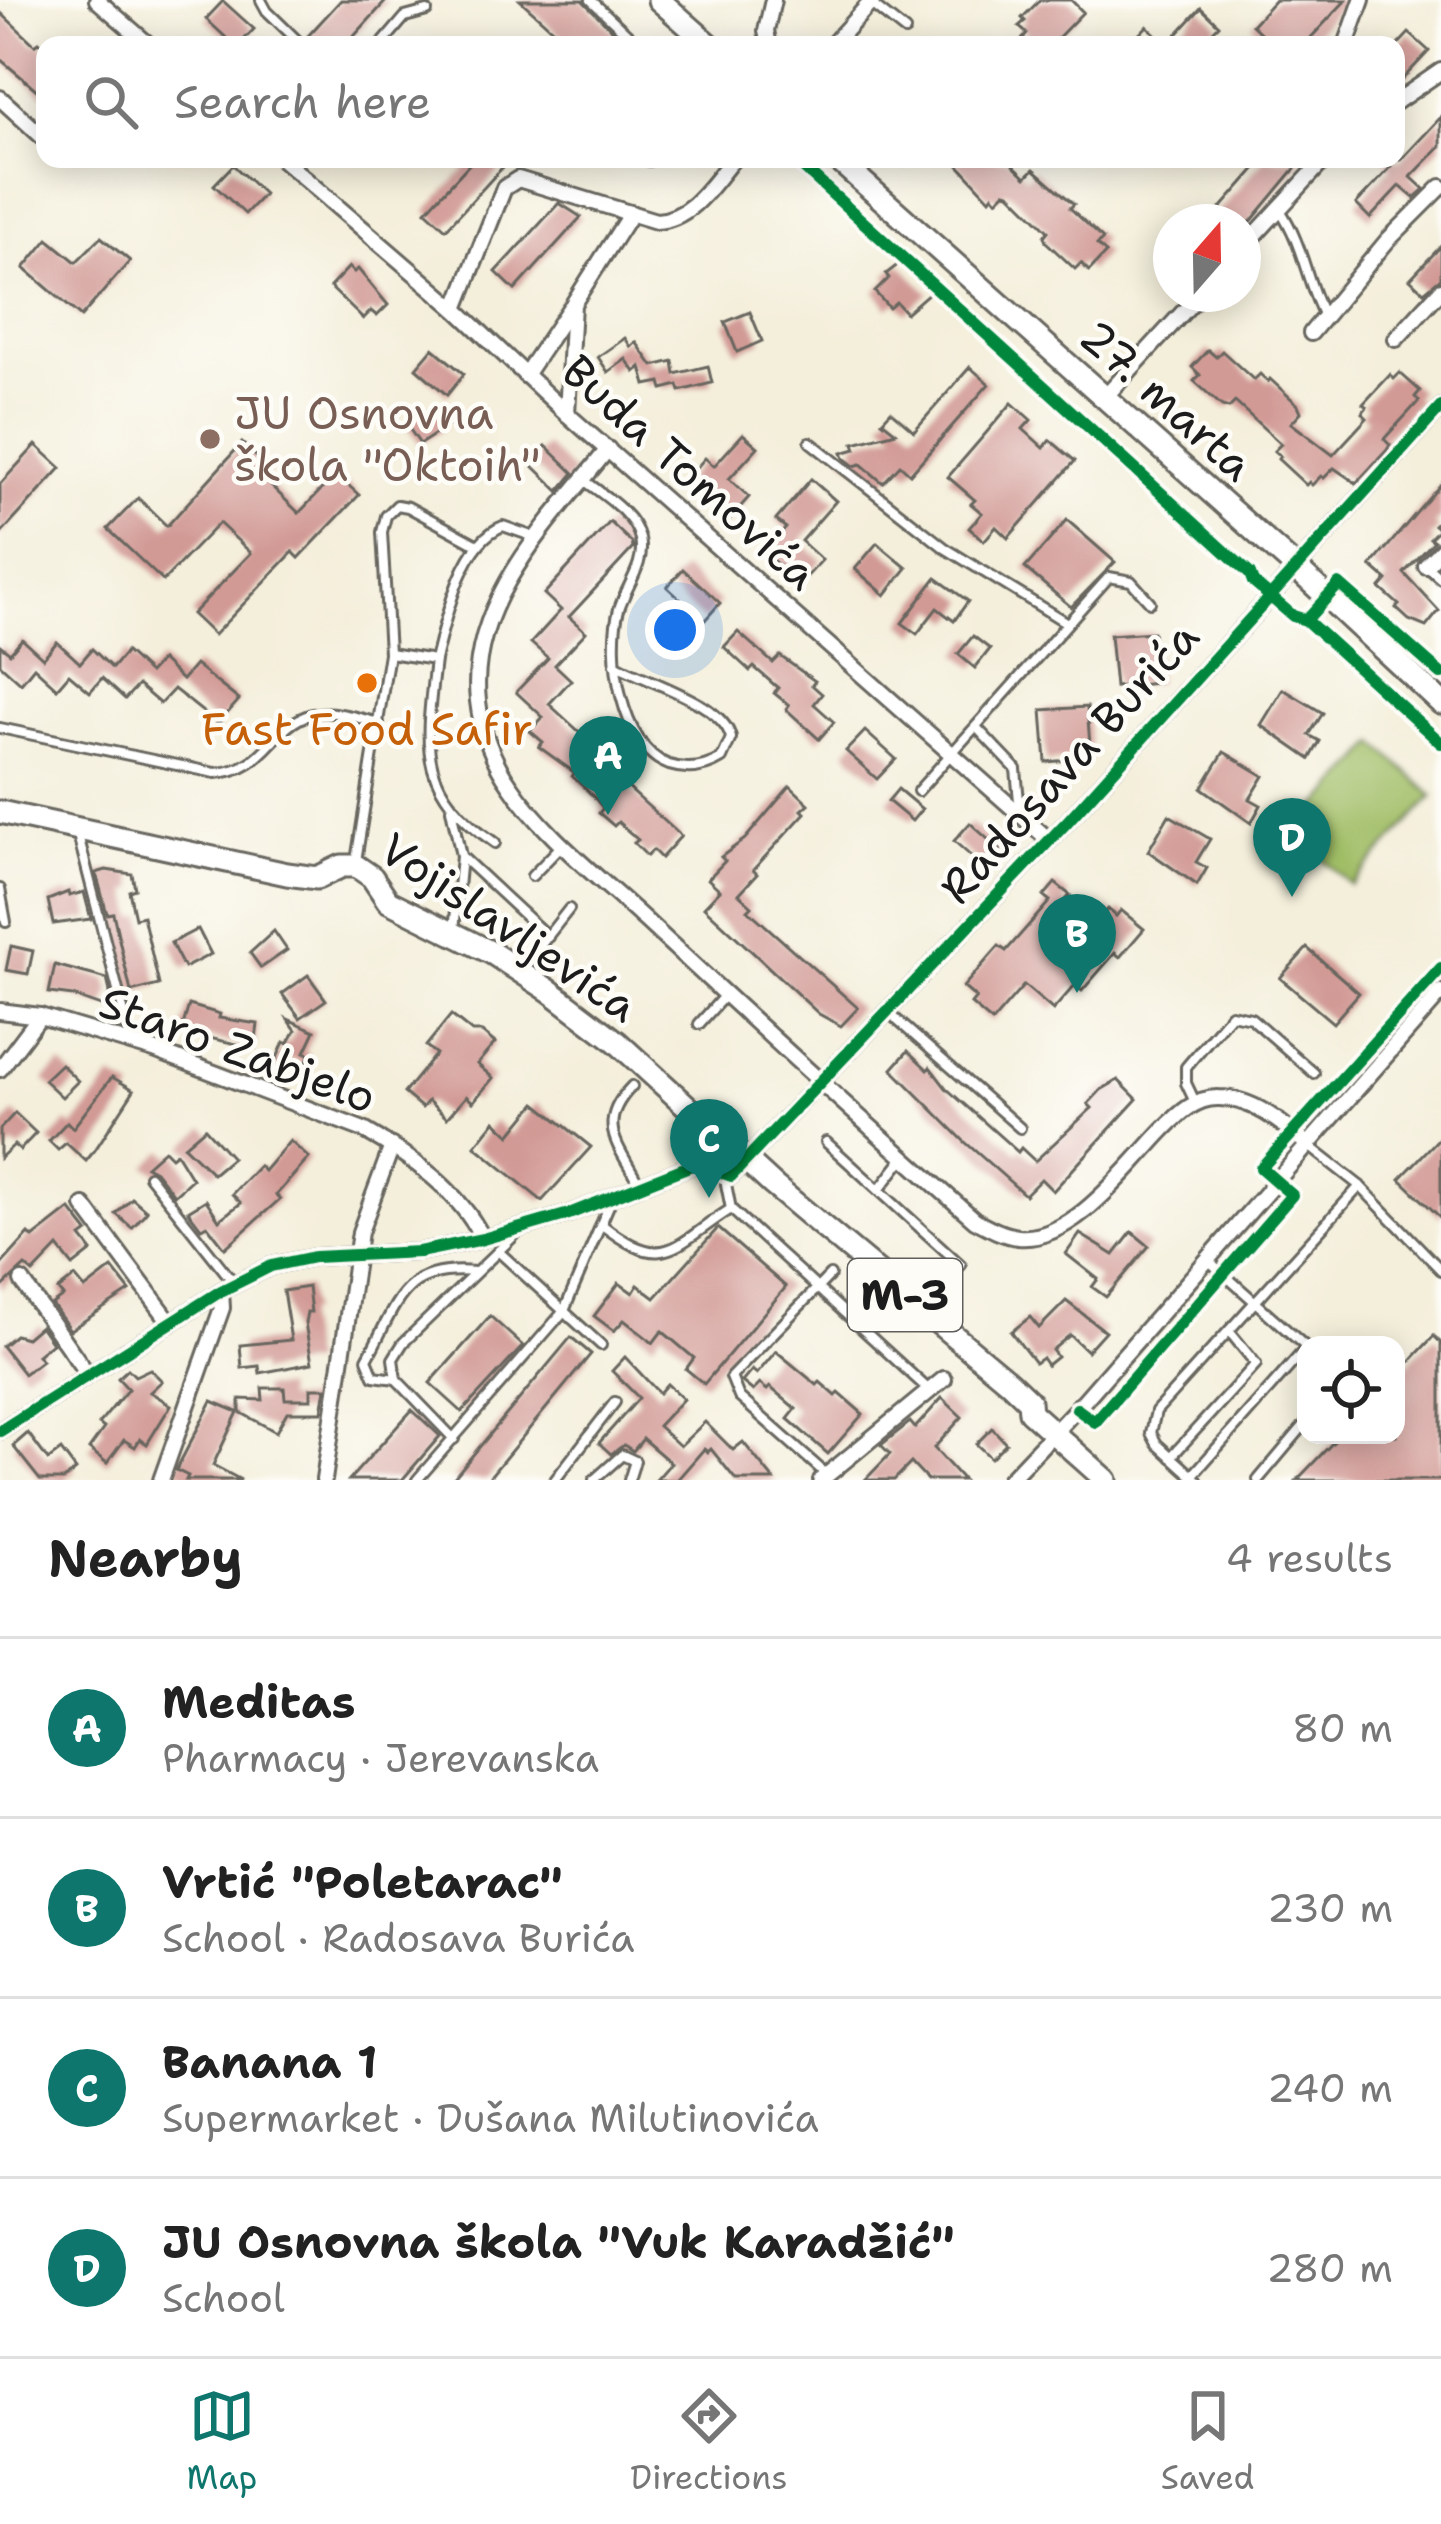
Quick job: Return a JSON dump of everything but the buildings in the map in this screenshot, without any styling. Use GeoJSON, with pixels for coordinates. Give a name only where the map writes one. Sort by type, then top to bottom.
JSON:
{"type":"FeatureCollection","features":[{"type":"Feature","properties":{"kind":"main road"},"geometry":{"type":"LineString","coordinates":[[659,0],[700,36]]}},
{"type":"Feature","properties":{"kind":"main road","name":"27. marta"},"geometry":{"type":"LineString","coordinates":[[847,168],[1441,703]]}},
{"type":"Feature","properties":{"kind":"main road","name":"Vojislavljevića"},"geometry":{"type":"LineString","coordinates":[[0,812],[317,878],[342,866],[356,866],[379,884],[388,901],[521,971],[616,1042],[738,1168],[1008,1381],[1029,1401],[1030,1412],[1106,1480]]}},
{"type":"Feature","properties":{"kind":"street"},"geometry":{"type":"LineString","coordinates":[[97,0],[139,36]]}},
{"type":"Feature","properties":{"kind":"street"},"geometry":{"type":"LineString","coordinates":[[767,36],[773,0]]}},
{"type":"Feature","properties":{"kind":"street"},"geometry":{"type":"LineString","coordinates":[[1349,36],[1362,0]]}},
{"type":"Feature","properties":{"kind":"street"},"geometry":{"type":"LineString","coordinates":[[840,36],[871,2]]}},
{"type":"Feature","properties":{"kind":"street"},"geometry":{"type":"LineString","coordinates":[[1405,96],[1441,71]]}},
{"type":"Feature","properties":{"kind":"street"},"geometry":{"type":"LineString","coordinates":[[0,98],[36,131]]}},
{"type":"Feature","properties":{"kind":"street","name":"Buda Tomovića"},"geometry":{"type":"LineString","coordinates":[[292,168],[1049,839]]}},
{"type":"Feature","properties":{"kind":"street"},"geometry":{"type":"LineString","coordinates":[[456,309],[504,188],[518,179],[656,221],[681,214],[726,168]]}},
{"type":"Feature","properties":{"kind":"street"},"geometry":{"type":"LineString","coordinates":[[1261,228],[1317,168]]}},
{"type":"Feature","properties":{"kind":"street"},"geometry":{"type":"LineString","coordinates":[[1311,333],[1387,241],[1441,187]]}},
{"type":"Feature","properties":{"kind":"street"},"geometry":{"type":"LineString","coordinates":[[525,375],[631,213]]}},
{"type":"Feature","properties":{"kind":"street"},"geometry":{"type":"LineString","coordinates":[[1396,339],[1441,290]]}},
{"type":"Feature","properties":{"kind":"street"},"geometry":{"type":"LineString","coordinates":[[567,414],[573,304]]}},
{"type":"Feature","properties":{"kind":"street"},"geometry":{"type":"LineString","coordinates":[[1105,397],[1183,312]]}},
{"type":"Feature","properties":{"kind":"street","name":"Radosava Burića"},"geometry":{"type":"LineString","coordinates":[[738,1168],[1049,839],[1441,407]]}},
{"type":"Feature","properties":{"kind":"street"},"geometry":{"type":"LineString","coordinates":[[608,449],[514,571],[482,646],[477,699],[493,757],[562,845],[975,1220],[1020,1237],[1044,1234],[1083,1212],[1180,1112],[1214,1097],[1234,1099],[1274,1117],[1308,1144]]}},
{"type":"Feature","properties":{"kind":"street"},"geometry":{"type":"LineString","coordinates":[[1426,566],[1441,550]]}},
{"type":"Feature","properties":{"kind":"street"},"geometry":{"type":"LineString","coordinates":[[1009,1480],[1441,993]]}},
{"type":"Feature","properties":{"kind":"street","name":"Staro Zabjelo"},"geometry":{"type":"LineString","coordinates":[[0,1011],[40,1016],[132,1044],[364,1130],[451,1193],[472,1216],[483,1239]]}},
{"type":"Feature","properties":{"kind":"street"},"geometry":{"type":"LineString","coordinates":[[0,1069],[40,1016]]}},
{"type":"Feature","properties":{"kind":"street"},"geometry":{"type":"LineString","coordinates":[[324,1480],[360,1232],[392,1146]]}},
{"type":"Feature","properties":{"kind":"street"},"geometry":{"type":"LineString","coordinates":[[0,1431],[228,1287],[288,1261],[419,1252],[483,1239],[569,1214],[697,1163],[738,1168]]}},
{"type":"Feature","properties":{"kind":"street"},"geometry":{"type":"LineString","coordinates":[[84,1206],[170,1323]]}},
{"type":"Feature","properties":{"kind":"street"},"geometry":{"type":"LineString","coordinates":[[22,1281],[88,1375]]}},
{"type":"Feature","properties":{"kind":"street"},"geometry":{"type":"LineString","coordinates":[[161,1480],[228,1287]]}},
{"type":"Feature","properties":{"kind":"street"},"geometry":{"type":"LineString","coordinates":[[824,1477],[944,1379]]}},
{"type":"Feature","properties":{"kind":"lane"},"geometry":{"type":"LineString","coordinates":[[261,0],[292,36]]}},
{"type":"Feature","properties":{"kind":"lane"},"geometry":{"type":"LineString","coordinates":[[591,0],[629,36]]}},
{"type":"Feature","properties":{"kind":"lane"},"geometry":{"type":"LineString","coordinates":[[871,2],[905,31]]}},
{"type":"Feature","properties":{"kind":"lane"},"geometry":{"type":"LineString","coordinates":[[389,36],[405,17],[427,11]]}},
{"type":"Feature","properties":{"kind":"lane"},"geometry":{"type":"LineString","coordinates":[[1279,209],[1295,232],[1324,316]]}},
{"type":"Feature","properties":{"kind":"lane"},"geometry":{"type":"LineString","coordinates":[[811,442],[945,548],[1067,623]]}},
{"type":"Feature","properties":{"kind":"lane"},"geometry":{"type":"LineString","coordinates":[[584,480],[616,506],[640,536],[636,570],[619,611],[615,664],[628,715],[656,758],[696,768],[722,758],[731,738],[725,721],[704,706],[615,664]]}},
{"type":"Feature","properties":{"kind":"lane"},"geometry":{"type":"LineString","coordinates":[[356,866],[389,653],[382,532],[391,510],[408,507],[478,545]]}},
{"type":"Feature","properties":{"kind":"lane"},"geometry":{"type":"LineString","coordinates":[[453,933],[460,856],[450,808],[431,758],[428,727],[435,660],[446,616],[478,545],[503,526],[537,538]]}},
{"type":"Feature","properties":{"kind":"lane"},"geometry":{"type":"LineString","coordinates":[[1426,566],[1441,579]]}},
{"type":"Feature","properties":{"kind":"lane"},"geometry":{"type":"LineString","coordinates":[[918,791],[1109,577],[1130,581],[1150,602]]}},
{"type":"Feature","properties":{"kind":"lane"},"geometry":{"type":"LineString","coordinates":[[389,653],[435,660]]}},
{"type":"Feature","properties":{"kind":"lane"},"geometry":{"type":"LineString","coordinates":[[0,728],[215,773],[250,765],[295,722],[309,715],[341,714],[380,723]]}},
{"type":"Feature","properties":{"kind":"lane"},"geometry":{"type":"LineString","coordinates":[[977,728],[1016,769],[1020,814]]}},
{"type":"Feature","properties":{"kind":"lane"},"geometry":{"type":"LineString","coordinates":[[450,808],[496,843]]}},
{"type":"Feature","properties":{"kind":"lane"},"geometry":{"type":"LineString","coordinates":[[76,827],[132,1044]]}},
{"type":"Feature","properties":{"kind":"lane"},"geometry":{"type":"LineString","coordinates":[[532,876],[562,845]]}},
{"type":"Feature","properties":{"kind":"lane"},"geometry":{"type":"LineString","coordinates":[[460,856],[548,937]]}},
{"type":"Feature","properties":{"kind":"lane"},"geometry":{"type":"LineString","coordinates":[[0,890],[6,922]]}},
{"type":"Feature","properties":{"kind":"lane"},"geometry":{"type":"LineString","coordinates":[[521,971],[569,909]]}},
{"type":"Feature","properties":{"kind":"lane"},"geometry":{"type":"LineString","coordinates":[[699,1024],[724,995]]}},
{"type":"Feature","properties":{"kind":"lane"},"geometry":{"type":"LineString","coordinates":[[887,1012],[1020,1128]]}},
{"type":"Feature","properties":{"kind":"lane"},"geometry":{"type":"LineString","coordinates":[[1196,1103],[1186,1082],[1186,1066],[1231,1014],[1251,1018],[1313,1073]]}},
{"type":"Feature","properties":{"kind":"lane"},"geometry":{"type":"LineString","coordinates":[[632,1086],[611,1112],[610,1125],[639,1184]]}},
{"type":"Feature","properties":{"kind":"lane"},"geometry":{"type":"LineString","coordinates":[[826,1142],[961,1265]]}},
{"type":"Feature","properties":{"kind":"lane"},"geometry":{"type":"LineString","coordinates":[[1308,1144],[1360,1186],[1441,1270]]}},
{"type":"Feature","properties":{"kind":"lane"},"geometry":{"type":"LineString","coordinates":[[879,1190],[904,1158]]}},
{"type":"Feature","properties":{"kind":"lane"},"geometry":{"type":"LineString","coordinates":[[738,1168],[726,1184],[731,1209],[930,1391]]}},
{"type":"Feature","properties":{"kind":"lane"},"geometry":{"type":"LineString","coordinates":[[149,1176],[228,1287]]}},
{"type":"Feature","properties":{"kind":"lane"},"geometry":{"type":"LineString","coordinates":[[1297,1358],[1194,1478],[1151,1433],[1156,1411],[1360,1186]]}},
{"type":"Feature","properties":{"kind":"lane"},"geometry":{"type":"LineString","coordinates":[[417,1480],[564,1311],[614,1195]]}},
{"type":"Feature","properties":{"kind":"lane"},"geometry":{"type":"LineString","coordinates":[[601,1224],[639,1251],[658,1254],[731,1209]]}},
{"type":"Feature","properties":{"kind":"lane"},"geometry":{"type":"LineString","coordinates":[[454,1439],[396,1379],[393,1359],[403,1343],[522,1228]]}},
{"type":"Feature","properties":{"kind":"lane"},"geometry":{"type":"LineString","coordinates":[[498,1251],[601,1345]]}},
{"type":"Feature","properties":{"kind":"lane"},"geometry":{"type":"LineString","coordinates":[[1208,1260],[1297,1339]]}},
{"type":"Feature","properties":{"kind":"lane"},"geometry":{"type":"LineString","coordinates":[[396,1379],[374,1376],[368,1359],[406,1287],[425,1274],[446,1269],[476,1272]]}},
{"type":"Feature","properties":{"kind":"lane"},"geometry":{"type":"LineString","coordinates":[[824,1477],[740,1397],[731,1377],[830,1275]]}},
{"type":"Feature","properties":{"kind":"lane"},"geometry":{"type":"LineString","coordinates":[[1171,1457],[1256,1364],[1229,1330]]}},
{"type":"Feature","properties":{"kind":"lane"},"geometry":{"type":"LineString","coordinates":[[554,1480],[615,1402]]}},
{"type":"Feature","properties":{"kind":"lane"},"geometry":{"type":"LineString","coordinates":[[1258,1480],[1297,1434]]}},
{"type":"Feature","properties":{"kind":"lane"},"geometry":{"type":"LineString","coordinates":[[595,1480],[622,1455],[635,1461],[629,1480]]}},
{"type":"Feature","properties":{"kind":"green space"},"geometry":{"type":"Polygon","coordinates":[[[1376,743],[1433,796],[1351,885],[1294,833],[1376,743]]]}},
{"type":"Feature","properties":{"kind":"cycle path"},"geometry":{"type":"LineString","coordinates":[[804,168],[1250,574],[1253,582],[1293,616],[1306,620],[1441,743]]}},
{"type":"Feature","properties":{"kind":"cycle path"},"geometry":{"type":"LineString","coordinates":[[0,1431],[221,1291],[271,1266],[314,1257],[419,1252],[483,1239],[569,1214],[697,1163],[731,1176],[1067,822],[1441,407]]}},
{"type":"Feature","properties":{"kind":"cycle path"},"geometry":{"type":"LineString","coordinates":[[1306,620],[1339,584],[1441,674]]}},
{"type":"Feature","properties":{"kind":"cycle path"},"geometry":{"type":"LineString","coordinates":[[1077,1409],[1095,1422],[1292,1195],[1261,1168],[1441,968]]}},
{"type":"Feature","properties":{"kind":"place","name":"JU Osnovna škola \"Oktoih\""},"geometry":{"type":"Point","coordinates":[210,439]}},
{"type":"Feature","properties":{"kind":"place","name":"Fast Food Safir"},"geometry":{"type":"Point","coordinates":[367,683]}},
{"type":"Feature","properties":{"kind":"place","name":"Meditas"},"geometry":{"type":"Point","coordinates":[608,815]}},
{"type":"Feature","properties":{"kind":"place","name":"JU Osnovna škola \"Vuk Karadžić\""},"geometry":{"type":"Point","coordinates":[1292,897]}},
{"type":"Feature","properties":{"kind":"place","name":"Vrtić \"Poletarac\""},"geometry":{"type":"Point","coordinates":[1077,993]}},
{"type":"Feature","properties":{"kind":"place","name":"Banana 1"},"geometry":{"type":"Point","coordinates":[709,1198]}}]}
